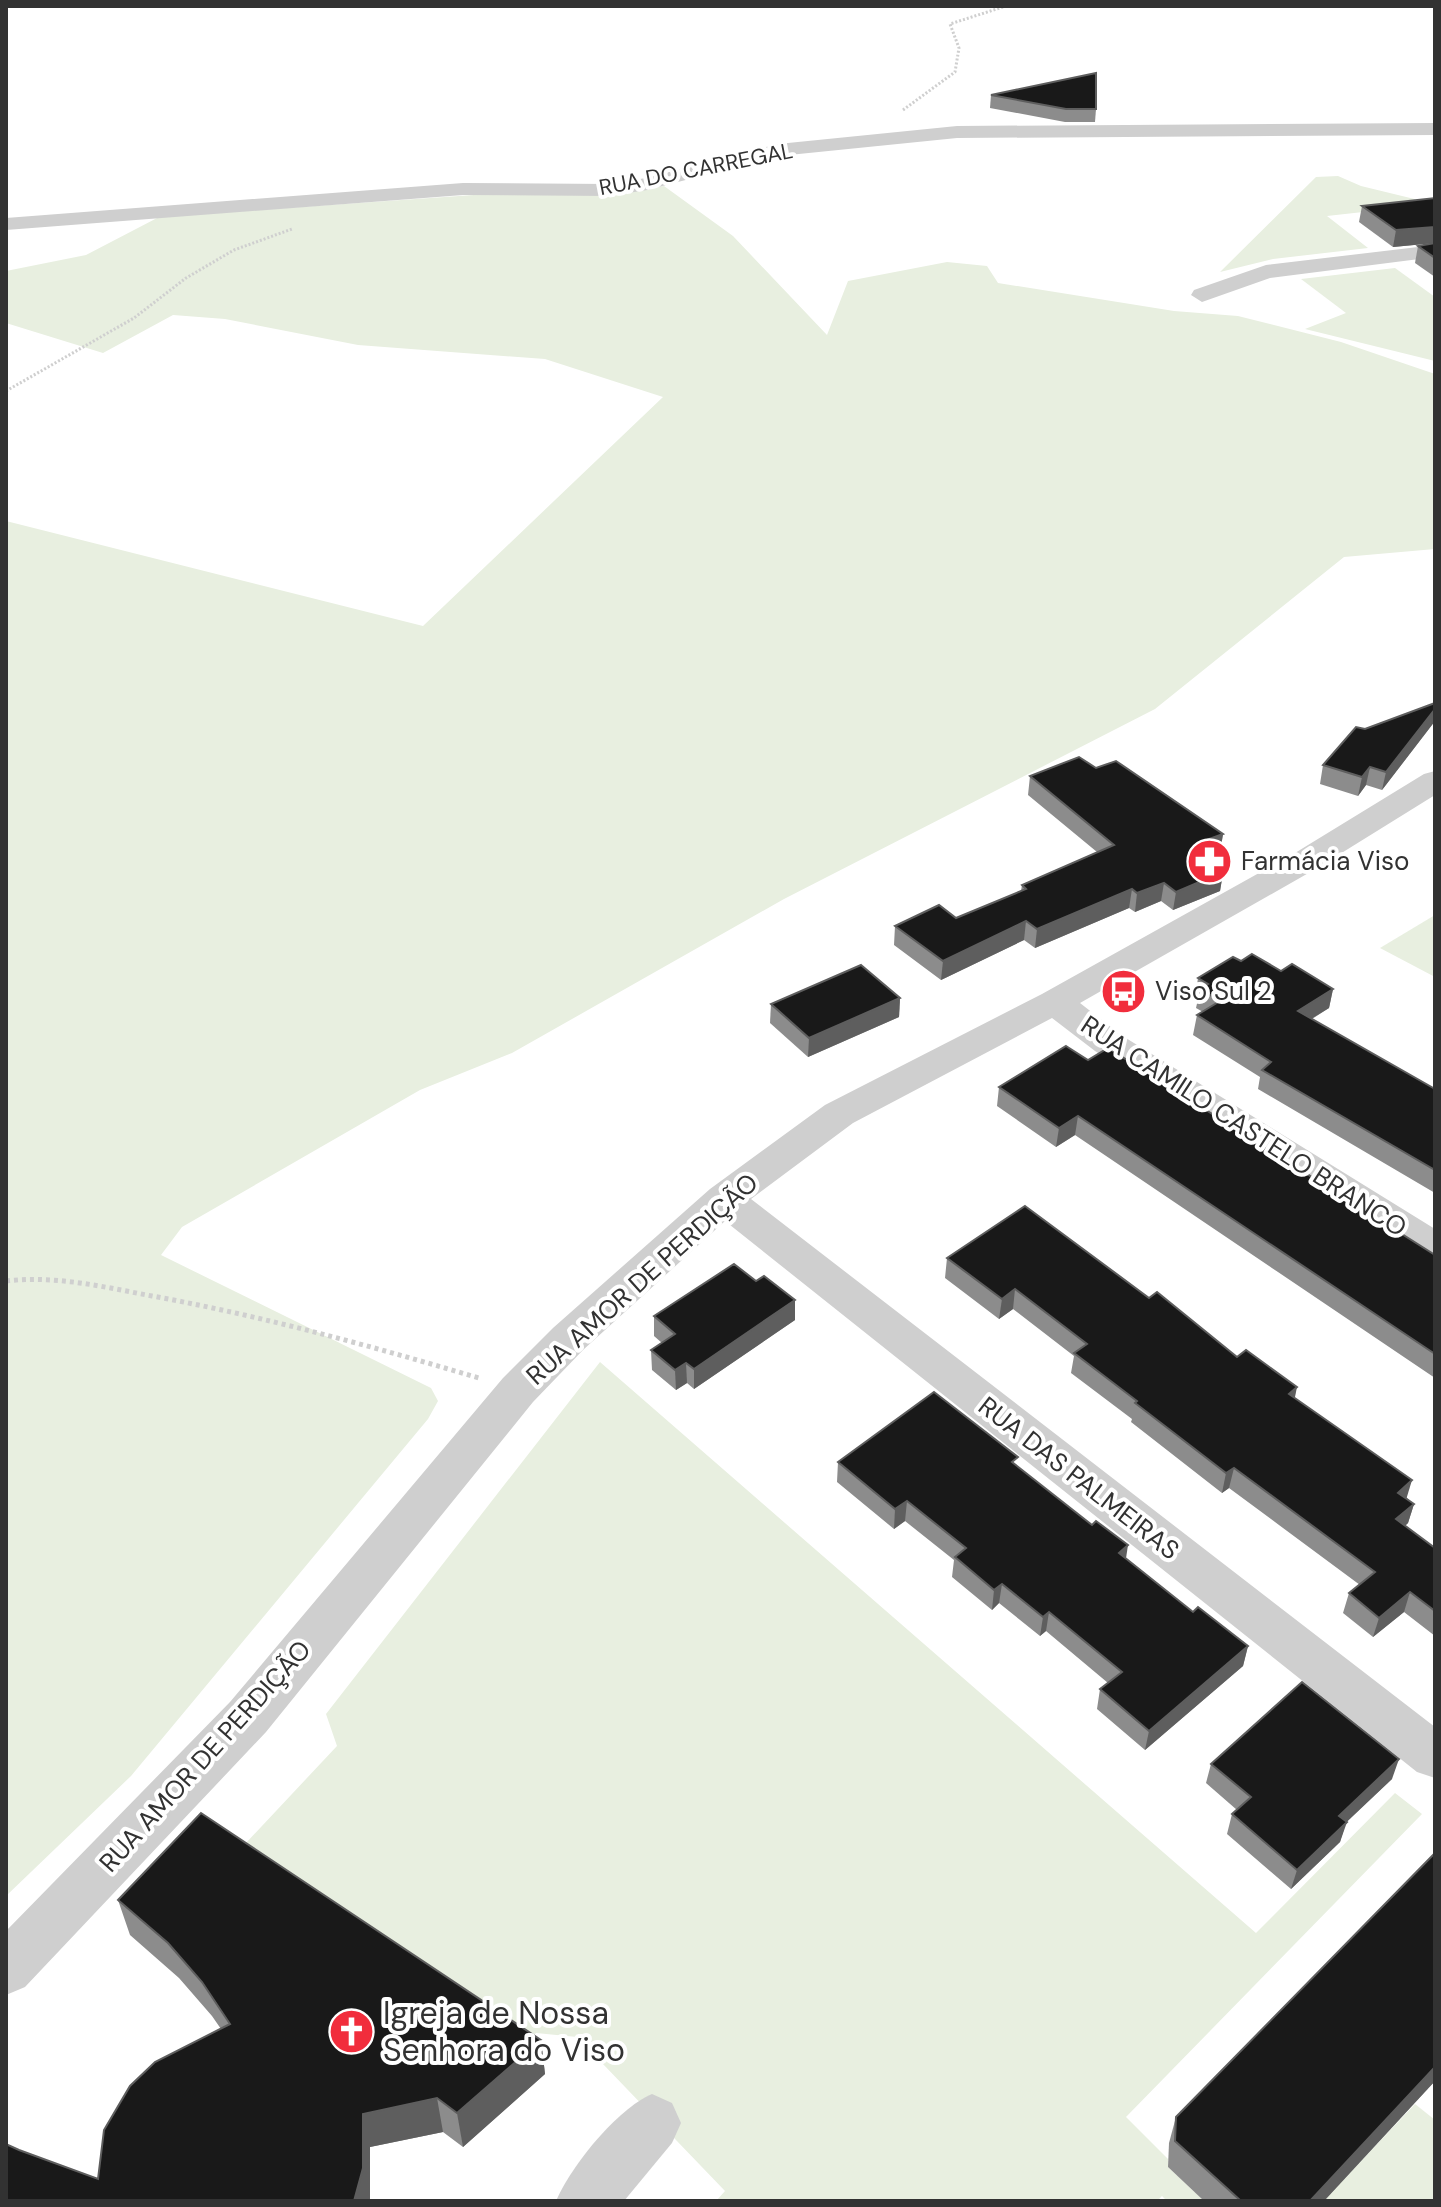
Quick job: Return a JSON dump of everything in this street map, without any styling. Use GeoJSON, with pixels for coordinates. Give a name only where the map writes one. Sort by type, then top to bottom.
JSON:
{"type":"FeatureCollection","features":[{"type":"Feature","properties":{"kind":"street","name":"RUA DO CARREGAL"},"geometry":{"type":"LineString","coordinates":[[6,224],[463,189],[609,190],[647,184],[778,150],[957,132],[1435,129]]}},
{"type":"Feature","properties":{"kind":"street"},"geometry":{"type":"LineString","coordinates":[[1202,295],[1266,272],[1435,251]]}},
{"type":"Feature","properties":{"kind":"street","name":"RUA AMOR DE PERDIÇÃO"},"geometry":{"type":"LineString","coordinates":[[6,1969],[248,1717],[518,1390],[568,1339],[724,1199],[839,1114],[1055,1002],[1307,860],[1435,781]]}},
{"type":"Feature","properties":{"kind":"street","name":"RUA CAMILO CASTELO BRANCO"},"geometry":{"type":"LineString","coordinates":[[1055,1002],[1108,1043],[1435,1248]]}},
{"type":"Feature","properties":{"kind":"street","name":"RUA DAS PALMEIRAS"},"geometry":{"type":"LineString","coordinates":[[724,1199],[1435,1756]]}},
{"type":"Feature","properties":{"kind":"street"},"geometry":{"type":"LineString","coordinates":[[586,2201],[652,2123]]}},
{"type":"Feature","properties":{"kind":"path"},"geometry":{"type":"LineString","coordinates":[[897,113],[936,90],[955,72],[959,48],[950,24],[1006,6]]}},
{"type":"Feature","properties":{"kind":"path"},"geometry":{"type":"LineString","coordinates":[[6,391],[134,318],[186,278],[234,250],[297,228]]}},
{"type":"Feature","properties":{"kind":"path"},"geometry":{"type":"LineString","coordinates":[[6,1281],[36,1276],[188,1302],[394,1352],[518,1390]]}},
{"type":"Feature","properties":{"kind":"green space"},"geometry":{"type":"Polygon","coordinates":[[[1338,176],[1361,186],[1435,204],[1327,216],[1368,248],[1273,259],[1220,272],[1316,177],[1338,176]]]}},
{"type":"Feature","properties":{"kind":"green space"},"geometry":{"type":"Polygon","coordinates":[[[664,186],[733,236],[827,335],[848,281],[947,262],[987,266],[998,283],[1174,311],[1238,316],[1341,342],[1435,374],[1435,549],[1344,557],[1155,709],[784,899],[512,1053],[420,1090],[182,1227],[161,1255],[431,1388],[438,1401],[428,1419],[131,1776],[6,1896],[6,521],[423,626],[663,397],[545,359],[358,345],[225,319],[173,315],[103,353],[6,323],[6,271],[86,255],[159,217],[488,194],[603,195],[664,186]]]}},
{"type":"Feature","properties":{"kind":"green space"},"geometry":{"type":"Polygon","coordinates":[[[1395,268],[1435,297],[1435,361],[1305,329],[1346,313],[1301,279],[1395,268]]]}},
{"type":"Feature","properties":{"kind":"green space"},"geometry":{"type":"Polygon","coordinates":[[[1435,915],[1435,977],[1380,948],[1435,915]]]}},
{"type":"Feature","properties":{"kind":"green space"},"geometry":{"type":"Polygon","coordinates":[[[600,1362],[1256,1933],[1395,1793],[1422,1814],[1126,2117],[1168,2159],[1168,2167],[1204,2201],[1167,2201],[1162,2196],[1157,2201],[716,2201],[725,2191],[577,2037],[536,2033],[517,2055],[229,1861],[337,1746],[326,1714],[600,1362]]]}},
{"type":"Feature","properties":{"kind":"green space"},"geometry":{"type":"Polygon","coordinates":[[[1415,2104],[1435,2120],[1435,2201],[1324,2200],[1415,2104]]]}},
{"type":"Feature","properties":{"kind":"building"},"geometry":{"type":"Polygon","coordinates":[[[1096,73],[1096,109],[1066,109],[991,95],[1096,73]]]}},
{"type":"Feature","properties":{"kind":"building"},"geometry":{"type":"Polygon","coordinates":[[[1435,198],[1435,227],[1396,230],[1362,206],[1435,198]]]}},
{"type":"Feature","properties":{"kind":"building"},"geometry":{"type":"Polygon","coordinates":[[[1435,243],[1435,258],[1418,246],[1435,243]]]}},
{"type":"Feature","properties":{"kind":"building"},"geometry":{"type":"Polygon","coordinates":[[[1435,703],[1435,709],[1386,772],[1370,767],[1362,777],[1323,765],[1356,727],[1365,729],[1435,703]]]}},
{"type":"Feature","properties":{"kind":"building"},"geometry":{"type":"Polygon","coordinates":[[[1079,757],[1096,768],[1116,761],[1223,834],[1209,839],[1229,853],[1209,862],[1223,872],[1176,892],[1164,883],[1137,893],[1132,889],[1037,929],[1026,921],[943,961],[895,926],[939,905],[956,918],[1026,889],[1022,885],[1114,845],[1030,776],[1079,757]]]}},
{"type":"Feature","properties":{"kind":"building"},"geometry":{"type":"Polygon","coordinates":[[[1252,954],[1281,971],[1292,964],[1333,989],[1298,1011],[1435,1089],[1435,1170],[1262,1070],[1271,1062],[1197,1015],[1220,1001],[1200,989],[1208,984],[1198,978],[1233,957],[1241,961],[1252,954]]]}},
{"type":"Feature","properties":{"kind":"building"},"geometry":{"type":"Polygon","coordinates":[[[861,965],[900,998],[809,1038],[771,1004],[861,965]]]}},
{"type":"Feature","properties":{"kind":"building"},"geometry":{"type":"Polygon","coordinates":[[[1066,1046],[1088,1060],[1108,1048],[1435,1255],[1435,1354],[1078,1116],[1059,1128],[999,1087],[1066,1046]]]}},
{"type":"Feature","properties":{"kind":"building"},"geometry":{"type":"Polygon","coordinates":[[[1025,1206],[1149,1298],[1157,1292],[1237,1357],[1246,1350],[1297,1387],[1289,1394],[1412,1480],[1398,1493],[1414,1504],[1396,1519],[1435,1548],[1435,1611],[1410,1592],[1379,1618],[1349,1593],[1375,1572],[1234,1468],[1226,1473],[1135,1403],[1137,1401],[1074,1353],[1087,1344],[1015,1289],[1002,1299],[947,1258],[1025,1206]]]}},
{"type":"Feature","properties":{"kind":"building"},"geometry":{"type":"Polygon","coordinates":[[[734,1264],[756,1281],[764,1276],[795,1300],[694,1369],[686,1363],[675,1370],[651,1350],[675,1334],[654,1316],[734,1264]]]}},
{"type":"Feature","properties":{"kind":"building"},"geometry":{"type":"Polygon","coordinates":[[[934,1392],[1018,1457],[1012,1462],[1092,1525],[1096,1521],[1128,1545],[1119,1553],[1193,1612],[1198,1607],[1248,1646],[1149,1731],[1100,1689],[1122,1672],[1049,1612],[1043,1617],[1002,1584],[994,1590],[955,1557],[966,1548],[907,1501],[895,1509],[838,1462],[934,1392]]]}},
{"type":"Feature","properties":{"kind":"building"},"geometry":{"type":"Polygon","coordinates":[[[1302,1682],[1399,1759],[1339,1816],[1347,1822],[1297,1870],[1232,1814],[1251,1797],[1211,1764],[1302,1682]]]}},
{"type":"Feature","properties":{"kind":"building","name":"Igreja de Nossa Senhora do Viso"},"geometry":{"type":"Polygon","coordinates":[[[201,1813],[541,2040],[457,2113],[437,2098],[363,2114],[363,2168],[354,2201],[6,2201],[6,2144],[98,2179],[104,2130],[130,2086],[155,2062],[230,2024],[202,1982],[168,1943],[118,1900],[201,1813]]]}},
{"type":"Feature","properties":{"kind":"building"},"geometry":{"type":"Polygon","coordinates":[[[1435,1853],[1435,2067],[1310,2201],[1241,2201],[1175,2141],[1176,2117],[1435,1853]]]}},
{"type":"Feature","properties":{"kind":"place","name":"Farmácia Viso"},"geometry":{"type":"Point","coordinates":[1210,861]}},
{"type":"Feature","properties":{"kind":"place","name":"Viso Sul 2"},"geometry":{"type":"Point","coordinates":[1124,991]}},
{"type":"Feature","properties":{"kind":"place","name":"Igreja de Nossa Senhora do Viso"},"geometry":{"type":"Point","coordinates":[352,2031]}}]}
